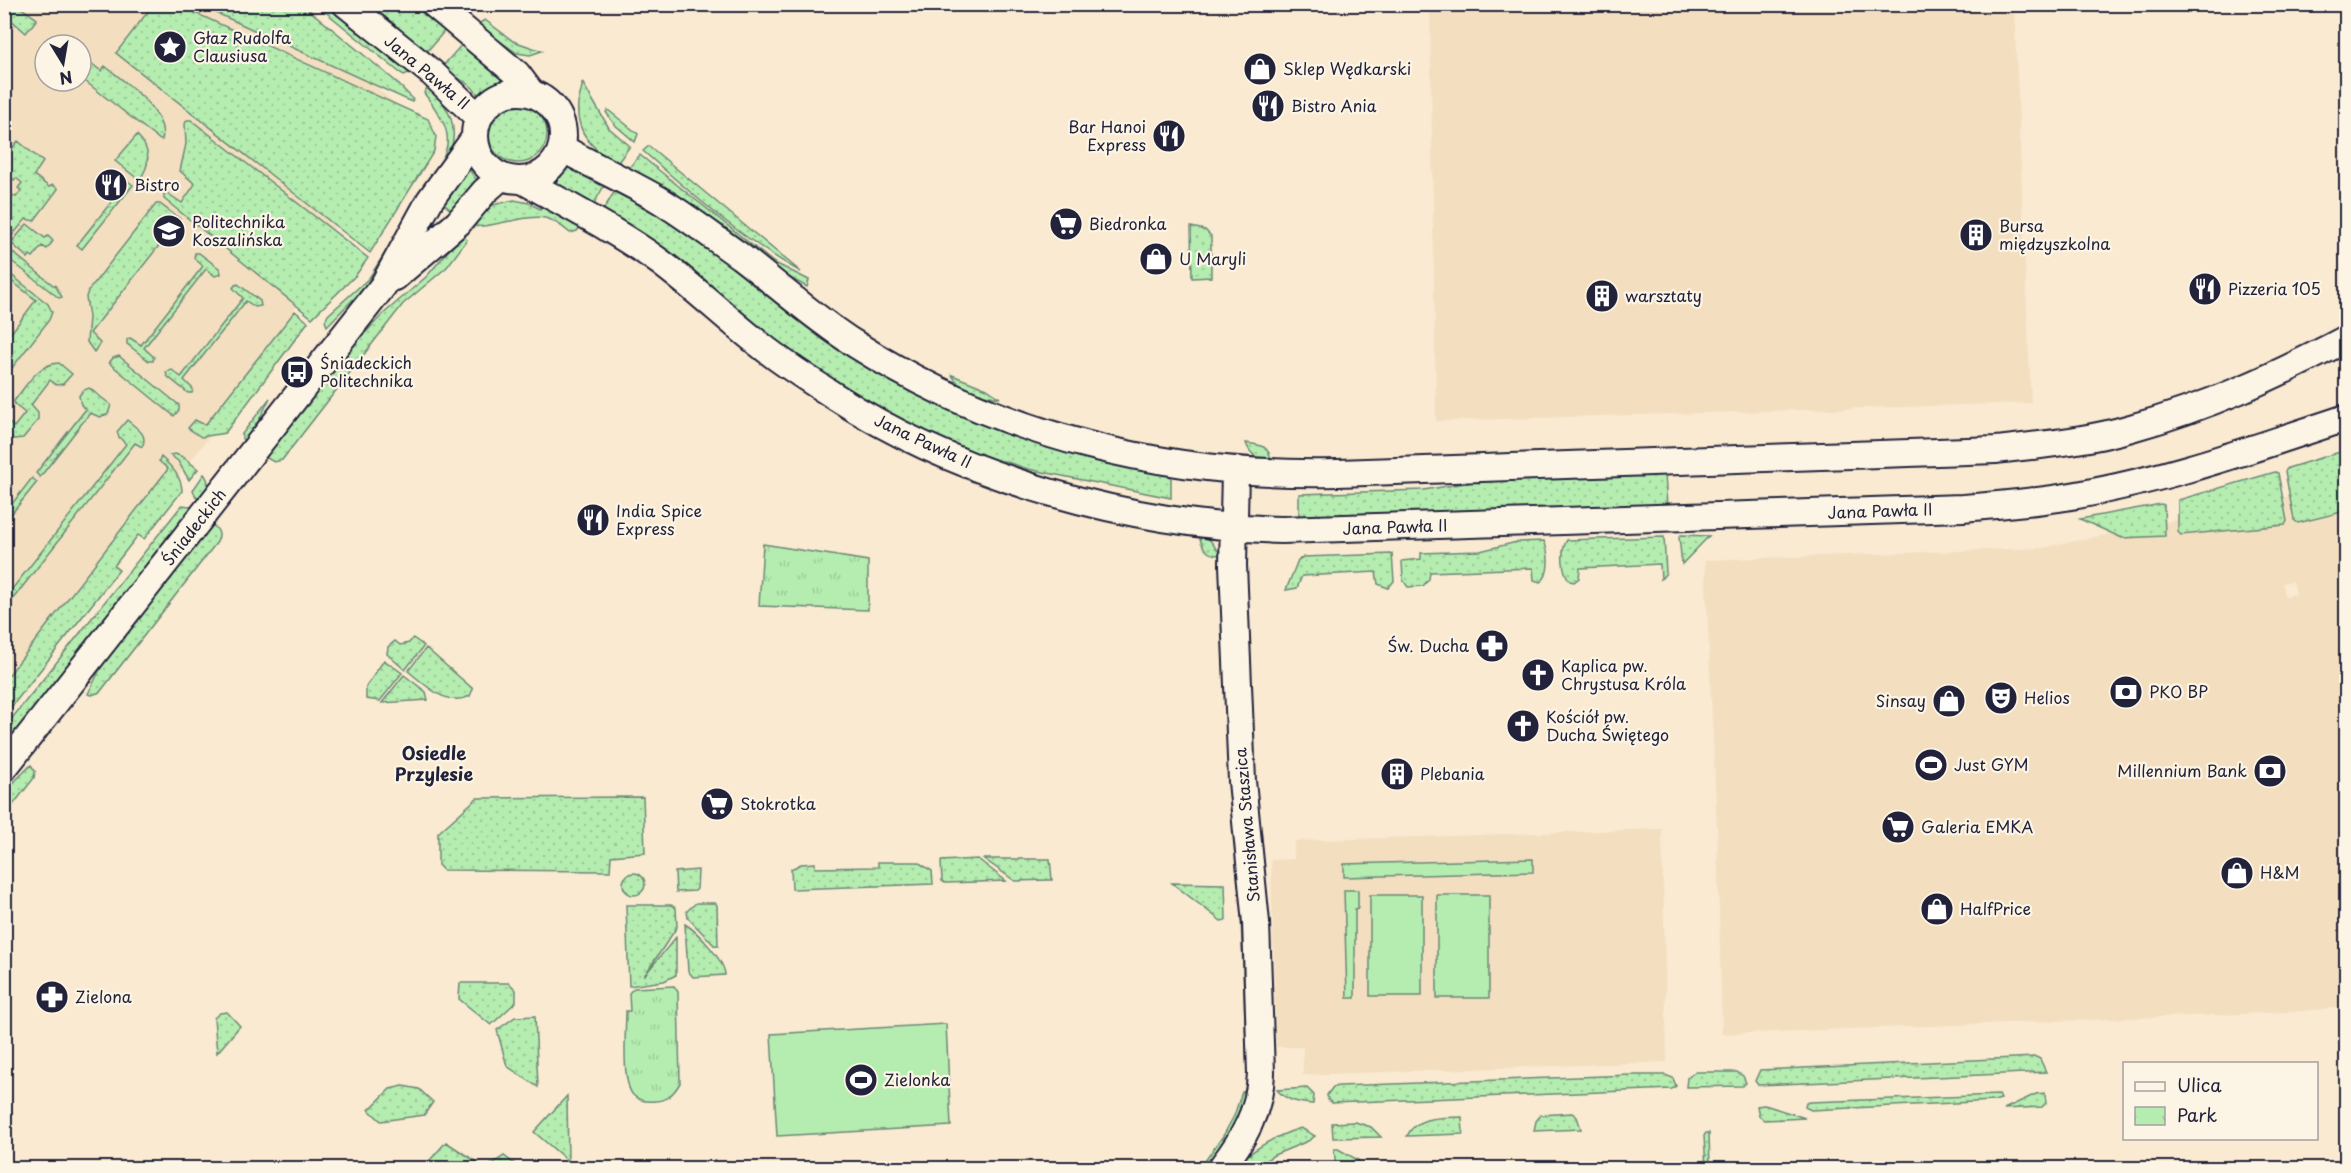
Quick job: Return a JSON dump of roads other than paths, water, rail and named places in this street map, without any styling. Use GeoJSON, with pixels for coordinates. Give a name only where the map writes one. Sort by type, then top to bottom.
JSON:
{"type":"FeatureCollection","features":[{"type":"Feature","properties":{"kind":"main road","name":"Jana Pawła II"},"geometry":{"type":"LineString","coordinates":[[346,4],[432,74],[476,128]]}},
{"type":"Feature","properties":{"kind":"main road"},"geometry":{"type":"LineString","coordinates":[[434,4],[517,74],[532,94]]}},
{"type":"Feature","properties":{"kind":"main road"},"geometry":{"type":"LineString","coordinates":[[507,93],[532,94],[544,99],[554,108],[560,120],[563,133],[562,148],[554,164],[541,175],[512,179],[490,171],[476,151],[476,128],[485,106],[507,93]]}},
{"type":"Feature","properties":{"kind":"main road","name":"Śniadeckich"},"geometry":{"type":"LineString","coordinates":[[4,768],[383,286],[430,200],[476,128]]}},
{"type":"Feature","properties":{"kind":"main road"},"geometry":{"type":"LineString","coordinates":[[562,148],[658,200],[740,257],[826,325],[857,345],[910,376],[962,401],[1011,422],[1079,444],[1150,460],[1236,471],[1283,474],[1489,469],[1996,450],[2052,444],[2130,429],[2189,410],[2280,374],[2346,339]]}},
{"type":"Feature","properties":{"kind":"main road","name":"Jana Pawła II"},"geometry":{"type":"LineString","coordinates":[[512,179],[633,243],[663,264],[772,354],[838,399],[922,444],[1017,482],[1100,506],[1233,527],[1282,530],[1329,529],[1939,509],[2029,502],[2110,488],[2184,469],[2346,418]]}},
{"type":"Feature","properties":{"kind":"main road","name":"Śniadeckich"},"geometry":{"type":"LineString","coordinates":[[383,286],[458,223],[485,191],[512,179]]}},
{"type":"Feature","properties":{"kind":"main road","name":"Stanisława Staszica"},"geometry":{"type":"LineString","coordinates":[[1221,1168],[1241,1141],[1254,1114],[1260,1091],[1261,1073],[1256,923],[1242,781],[1233,527],[1236,471]]}},
{"type":"Feature","properties":{"kind":"place","name":"Głaz Rudolfa Clausiusa"},"geometry":{"type":"Point","coordinates":[170,47]}},
{"type":"Feature","properties":{"kind":"place","name":"Sklep Wędkarski"},"geometry":{"type":"Point","coordinates":[1260,69]}},
{"type":"Feature","properties":{"kind":"place","name":"Bistro Ania"},"geometry":{"type":"Point","coordinates":[1268,106]}},
{"type":"Feature","properties":{"kind":"place","name":"Bar Hanoi Express"},"geometry":{"type":"Point","coordinates":[1169,136]}},
{"type":"Feature","properties":{"kind":"place","name":"Bistro"},"geometry":{"type":"Point","coordinates":[111,185]}},
{"type":"Feature","properties":{"kind":"place","name":"Biedronka"},"geometry":{"type":"Point","coordinates":[1066,224]}},
{"type":"Feature","properties":{"kind":"place","name":"Politechnika Koszalińska"},"geometry":{"type":"Point","coordinates":[169,231]}},
{"type":"Feature","properties":{"kind":"place","name":"Bursa międzyszkolna"},"geometry":{"type":"Point","coordinates":[1976,235]}},
{"type":"Feature","properties":{"kind":"place","name":"U Maryli"},"geometry":{"type":"Point","coordinates":[1156,259]}},
{"type":"Feature","properties":{"kind":"place","name":"Pizzeria 105"},"geometry":{"type":"Point","coordinates":[2205,289]}},
{"type":"Feature","properties":{"kind":"place","name":"warsztaty"},"geometry":{"type":"Point","coordinates":[1602,296]}},
{"type":"Feature","properties":{"kind":"place","name":"Śniadeckich Politechnika"},"geometry":{"type":"Point","coordinates":[297,372]}},
{"type":"Feature","properties":{"kind":"place","name":"India Spice Express"},"geometry":{"type":"Point","coordinates":[593,520]}},
{"type":"Feature","properties":{"kind":"place","name":"Św. Ducha"},"geometry":{"type":"Point","coordinates":[1492,646]}},
{"type":"Feature","properties":{"kind":"place","name":"Kaplica pw. Chrystusa Króla"},"geometry":{"type":"Point","coordinates":[1538,675]}},
{"type":"Feature","properties":{"kind":"place","name":"PKO BP"},"geometry":{"type":"Point","coordinates":[2126,692]}},
{"type":"Feature","properties":{"kind":"place","name":"Helios"},"geometry":{"type":"Point","coordinates":[2001,698]}},
{"type":"Feature","properties":{"kind":"place","name":"Sinsay"},"geometry":{"type":"Point","coordinates":[1949,701]}},
{"type":"Feature","properties":{"kind":"place","name":"Kościół pw. Ducha Świętego"},"geometry":{"type":"Point","coordinates":[1523,726]}},
{"type":"Feature","properties":{"kind":"place","name":"Just GYM"},"geometry":{"type":"Point","coordinates":[1931,765]}},
{"type":"Feature","properties":{"kind":"place","name":"Millennium Bank"},"geometry":{"type":"Point","coordinates":[2270,771]}},
{"type":"Feature","properties":{"kind":"place","name":"Plebania"},"geometry":{"type":"Point","coordinates":[1397,774]}},
{"type":"Feature","properties":{"kind":"place","name":"Stokrotka"},"geometry":{"type":"Point","coordinates":[717,804]}},
{"type":"Feature","properties":{"kind":"place","name":"Galeria EMKA"},"geometry":{"type":"Point","coordinates":[1898,827]}},
{"type":"Feature","properties":{"kind":"place","name":"H&M"},"geometry":{"type":"Point","coordinates":[2237,873]}},
{"type":"Feature","properties":{"kind":"place","name":"HalfPrice"},"geometry":{"type":"Point","coordinates":[1937,909]}},
{"type":"Feature","properties":{"kind":"place","name":"Zielona"},"geometry":{"type":"Point","coordinates":[52,997]}},
{"type":"Feature","properties":{"kind":"place","name":"Zielonka"},"geometry":{"type":"Point","coordinates":[861,1080]}},
{"type":"Feature","properties":{"kind":"district","name":"Osiedle Przylesie"},"geometry":{"type":"Point","coordinates":[434,764]}}]}
